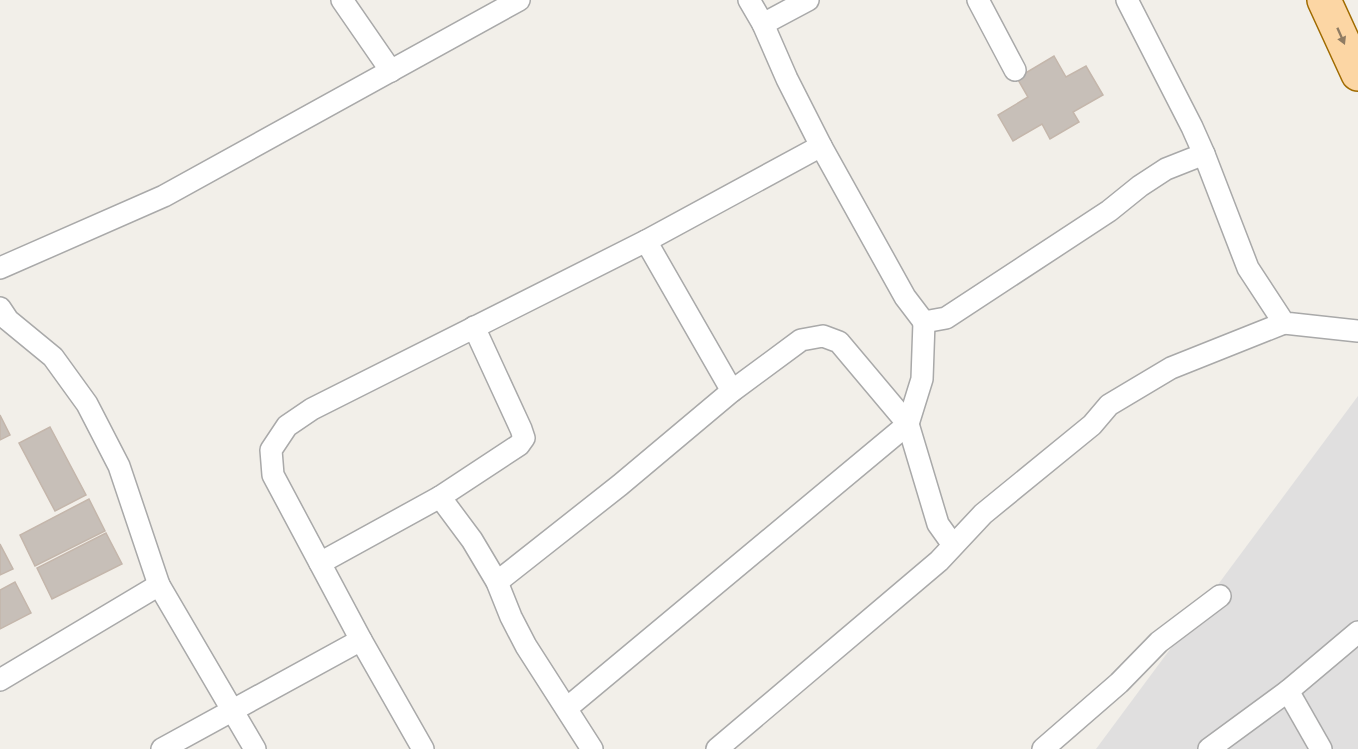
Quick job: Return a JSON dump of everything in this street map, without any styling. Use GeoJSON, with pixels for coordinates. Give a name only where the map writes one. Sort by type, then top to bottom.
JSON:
{"type":"FeatureCollection","features":[{"type":"Feature","properties":{"kind":"main road"},"geometry":{"type":"LineString","coordinates":[[1324,0],[1358,74]]}},
{"type":"Feature","properties":{"kind":"street"},"geometry":{"type":"LineString","coordinates":[[342,0],[391,71]]}},
{"type":"Feature","properties":{"kind":"street"},"geometry":{"type":"LineString","coordinates":[[0,268],[164,196],[519,0]]}},
{"type":"Feature","properties":{"kind":"street"},"geometry":{"type":"LineString","coordinates":[[567,708],[908,424],[922,380],[924,322],[905,297],[821,147],[763,24],[749,0]]}},
{"type":"Feature","properties":{"kind":"street"},"geometry":{"type":"LineString","coordinates":[[763,24],[808,0]]}},
{"type":"Feature","properties":{"kind":"street"},"geometry":{"type":"LineString","coordinates":[[978,0],[1015,70]]}},
{"type":"Feature","properties":{"kind":"street"},"geometry":{"type":"LineString","coordinates":[[1126,0],[1192,127],[1248,268],[1284,323]]}},
{"type":"Feature","properties":{"kind":"street"},"geometry":{"type":"LineString","coordinates":[[423,749],[361,640],[273,475],[271,450],[287,426],[312,409],[646,241],[821,147]]}},
{"type":"Feature","properties":{"kind":"street"},"geometry":{"type":"LineString","coordinates":[[924,322],[946,318],[1109,211],[1166,169],[1204,154]]}},
{"type":"Feature","properties":{"kind":"street"},"geometry":{"type":"LineString","coordinates":[[646,241],[732,391]]}},
{"type":"Feature","properties":{"kind":"street"},"geometry":{"type":"LineString","coordinates":[[0,308],[8,320],[53,357],[87,404],[119,466],[159,585],[255,749]]}},
{"type":"Feature","properties":{"kind":"street"},"geometry":{"type":"LineString","coordinates":[[717,749],[939,561],[989,508],[1092,425],[1109,405],[1171,368],[1284,323],[1358,332]]}},
{"type":"Feature","properties":{"kind":"street"},"geometry":{"type":"LineString","coordinates":[[320,563],[441,497],[519,445],[524,438],[474,327]]}},
{"type":"Feature","properties":{"kind":"street"},"geometry":{"type":"LineString","coordinates":[[497,582],[620,485],[732,391],[801,340],[823,336],[839,342],[908,424],[938,524],[953,545]]}},
{"type":"Feature","properties":{"kind":"street"},"geometry":{"type":"LineString","coordinates":[[441,497],[472,540],[497,582],[526,646],[592,749]]}},
{"type":"Feature","properties":{"kind":"street"},"geometry":{"type":"LineString","coordinates":[[0,680],[159,585]]}},
{"type":"Feature","properties":{"kind":"street"},"geometry":{"type":"LineString","coordinates":[[1043,749],[1119,683],[1159,642],[1220,596]]}},
{"type":"Feature","properties":{"kind":"street"},"geometry":{"type":"LineString","coordinates":[[1209,749],[1288,691],[1358,632]]}},
{"type":"Feature","properties":{"kind":"street"},"geometry":{"type":"LineString","coordinates":[[162,749],[361,640]]}},
{"type":"Feature","properties":{"kind":"street"},"geometry":{"type":"LineString","coordinates":[[1288,691],[1321,749]]}},
{"type":"Feature","properties":{"kind":"shaded area"},"geometry":{"type":"Polygon","coordinates":[[[1358,396],[1358,749],[1096,749],[1358,396]]]}},
{"type":"Feature","properties":{"kind":"building"},"geometry":{"type":"Polygon","coordinates":[[[1054,56],[1066,77],[1086,66],[1103,95],[1073,112],[1079,122],[1050,139],[1042,124],[1013,141],[998,115],[1028,97],[1017,78],[1054,56]]]}},
{"type":"Feature","properties":{"kind":"building"},"geometry":{"type":"Polygon","coordinates":[[[0,415],[10,435],[0,440],[0,415]]]}},
{"type":"Feature","properties":{"kind":"building"},"geometry":{"type":"Polygon","coordinates":[[[50,427],[86,495],[55,511],[19,443],[50,427]]]}},
{"type":"Feature","properties":{"kind":"building"},"geometry":{"type":"Polygon","coordinates":[[[89,499],[105,531],[35,566],[20,535],[89,499]]]}},
{"type":"Feature","properties":{"kind":"building"},"geometry":{"type":"Polygon","coordinates":[[[106,533],[122,564],[52,599],[37,568],[106,533]]]}},
{"type":"Feature","properties":{"kind":"building"},"geometry":{"type":"Polygon","coordinates":[[[0,544],[13,569],[0,575],[0,544]]]}},
{"type":"Feature","properties":{"kind":"building"},"geometry":{"type":"Polygon","coordinates":[[[15,582],[31,613],[0,629],[0,590],[15,582]]]}}]}
